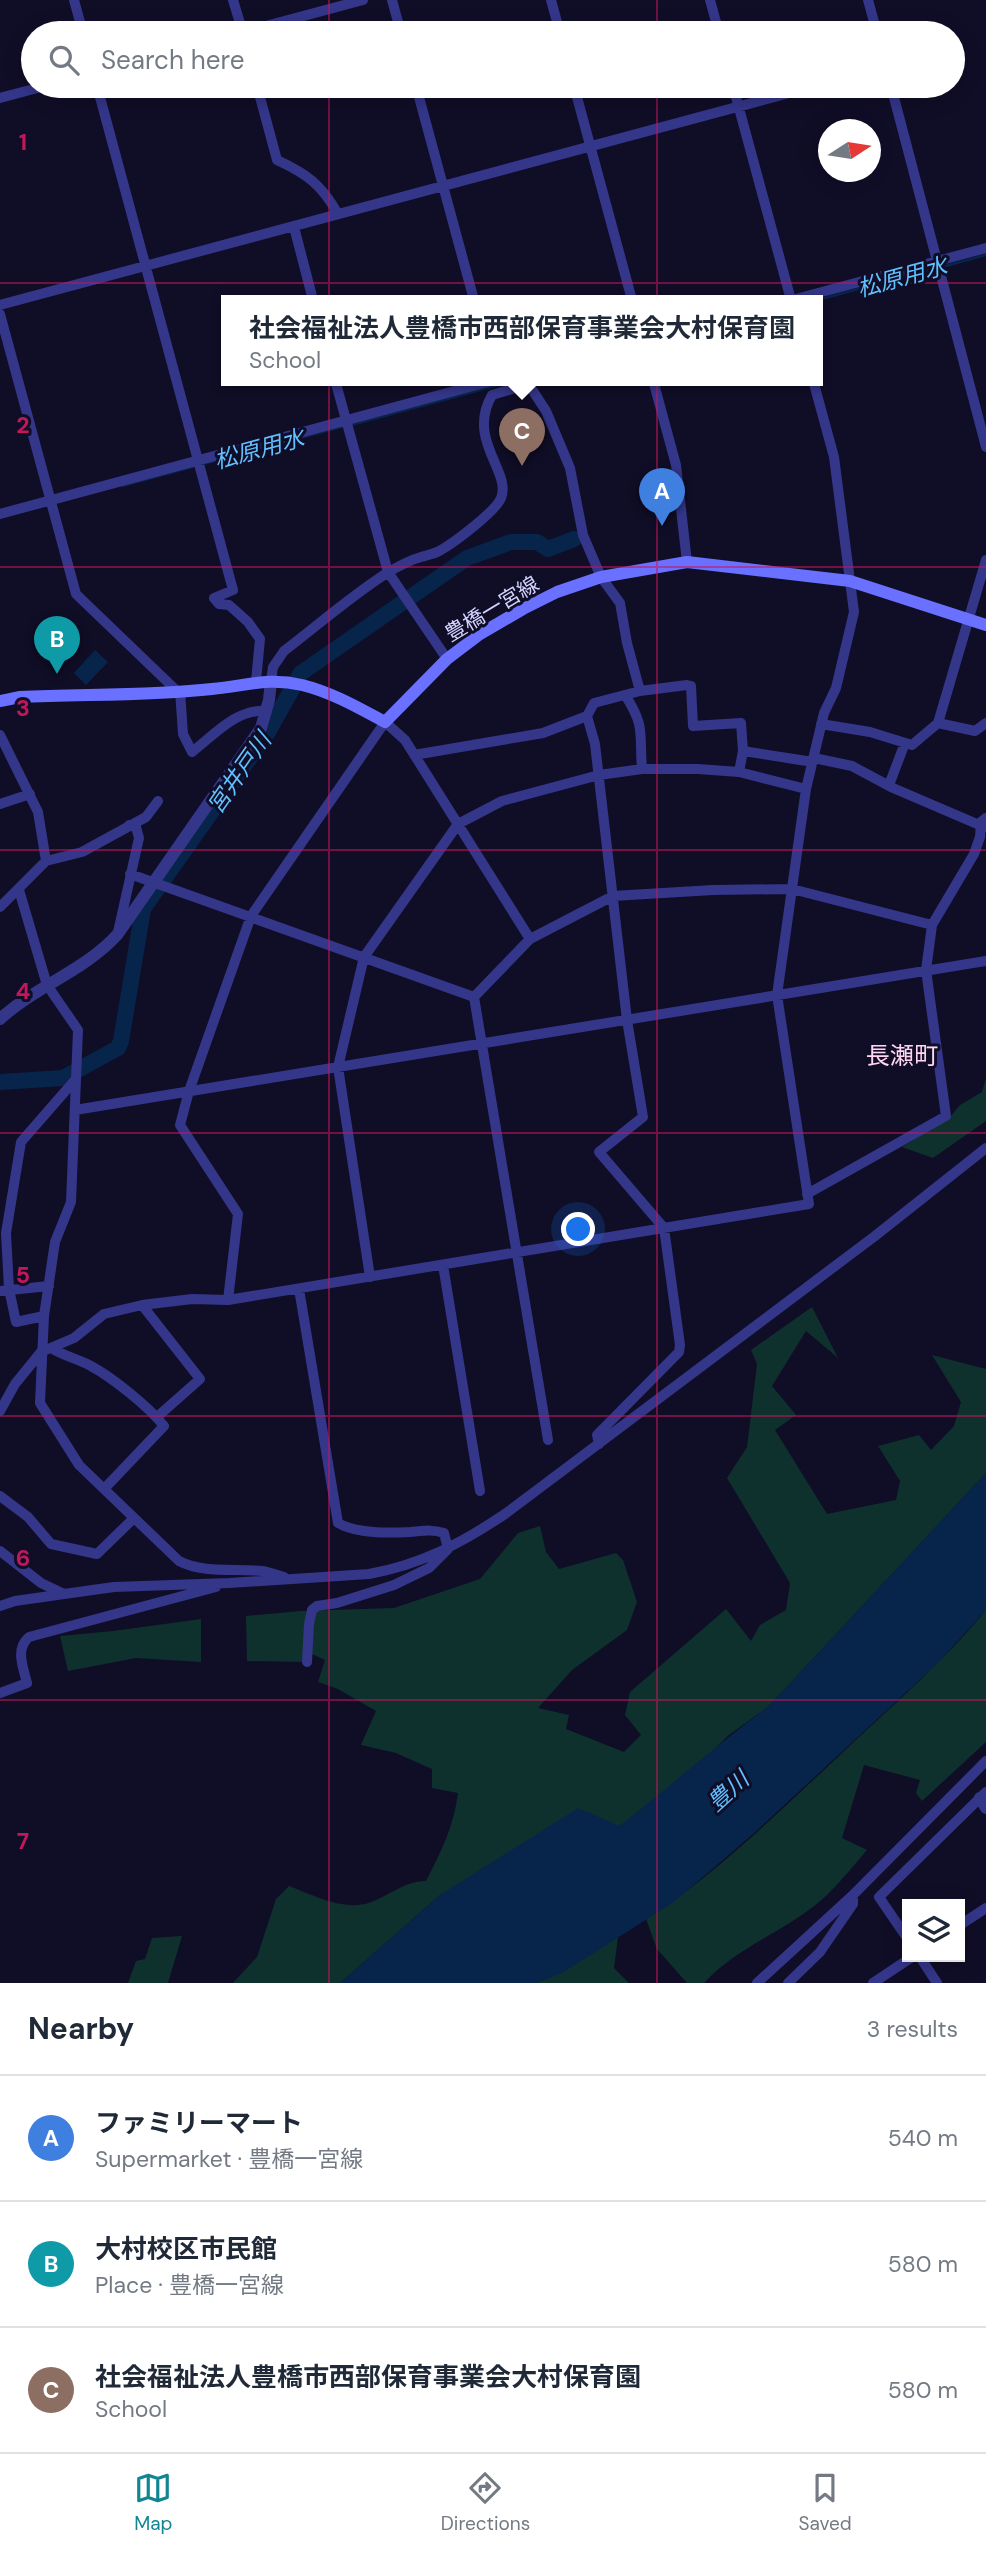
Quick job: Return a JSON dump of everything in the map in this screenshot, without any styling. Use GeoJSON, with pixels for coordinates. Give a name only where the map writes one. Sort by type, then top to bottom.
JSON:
{"type":"FeatureCollection","features":[{"type":"Feature","properties":{"kind":"main road","name":"豊橋一宮線"},"geometry":{"type":"LineString","coordinates":[[384,722],[447,659],[481,634],[523,609],[557,592],[601,577],[687,562],[850,581],[986,625]]}},
{"type":"Feature","properties":{"kind":"main road"},"geometry":{"type":"LineString","coordinates":[[0,701],[20,697],[213,689],[271,681],[303,685],[356,706],[384,722]]}},
{"type":"Feature","properties":{"kind":"street"},"geometry":{"type":"LineString","coordinates":[[74,0],[80,21]]}},
{"type":"Feature","properties":{"kind":"street"},"geometry":{"type":"LineString","coordinates":[[233,0],[239,21]]}},
{"type":"Feature","properties":{"kind":"street"},"geometry":{"type":"LineString","coordinates":[[286,21],[363,0]]}},
{"type":"Feature","properties":{"kind":"street"},"geometry":{"type":"LineString","coordinates":[[392,0],[398,21]]}},
{"type":"Feature","properties":{"kind":"street"},"geometry":{"type":"LineString","coordinates":[[551,0],[557,21]]}},
{"type":"Feature","properties":{"kind":"street"},"geometry":{"type":"LineString","coordinates":[[710,0],[716,21]]}},
{"type":"Feature","properties":{"kind":"street"},"geometry":{"type":"LineString","coordinates":[[869,0],[874,21]]}},
{"type":"Feature","properties":{"kind":"street"},"geometry":{"type":"LineString","coordinates":[[0,98],[21,92]]}},
{"type":"Feature","properties":{"kind":"street"},"geometry":{"type":"LineString","coordinates":[[100,98],[233,590],[214,598],[219,604],[229,605],[248,622],[260,639],[257,681]]}},
{"type":"Feature","properties":{"kind":"street"},"geometry":{"type":"LineString","coordinates":[[260,98],[276,160],[313,180],[328,195],[338,214]]}},
{"type":"Feature","properties":{"kind":"street"},"geometry":{"type":"LineString","coordinates":[[419,98],[473,295]]}},
{"type":"Feature","properties":{"kind":"street"},"geometry":{"type":"LineString","coordinates":[[577,98],[631,295]]}},
{"type":"Feature","properties":{"kind":"street"},"geometry":{"type":"LineString","coordinates":[[736,98],[791,295]]}},
{"type":"Feature","properties":{"kind":"street"},"geometry":{"type":"LineString","coordinates":[[0,305],[772,98]]}},
{"type":"Feature","properties":{"kind":"street"},"geometry":{"type":"LineString","coordinates":[[894,98],[984,430],[986,447]]}},
{"type":"Feature","properties":{"kind":"street"},"geometry":{"type":"LineString","coordinates":[[294,227],[312,295]]}},
{"type":"Feature","properties":{"kind":"street"},"geometry":{"type":"LineString","coordinates":[[813,295],[939,265],[986,248]]}},
{"type":"Feature","properties":{"kind":"street"},"geometry":{"type":"LineString","coordinates":[[0,314],[76,594],[178,691],[183,734],[192,752],[238,716],[254,710],[267,711]]}},
{"type":"Feature","properties":{"kind":"street"},"geometry":{"type":"LineString","coordinates":[[337,386],[388,572],[447,659]]}},
{"type":"Feature","properties":{"kind":"street"},"geometry":{"type":"LineString","coordinates":[[0,514],[52,503],[489,386]]}},
{"type":"Feature","properties":{"kind":"street"},"geometry":{"type":"LineString","coordinates":[[0,1019],[21,1001],[93,958],[117,935],[159,883],[254,739],[267,711],[273,667],[284,651],[388,572],[443,549],[501,500],[503,485],[485,441],[484,429],[489,401],[496,386]]}},
{"type":"Feature","properties":{"kind":"street"},"geometry":{"type":"LineString","coordinates":[[526,386],[533,391],[546,411],[570,468],[583,536],[601,577],[620,603],[640,691]]}},
{"type":"Feature","properties":{"kind":"street"},"geometry":{"type":"LineString","coordinates":[[655,386],[676,465],[687,562]]}},
{"type":"Feature","properties":{"kind":"street"},"geometry":{"type":"LineString","coordinates":[[0,1411],[15,1384],[41,1352],[74,1338],[104,1314],[142,1305],[192,1299],[228,1300],[299,1289],[809,1204],[777,995],[806,789],[821,724],[836,688],[854,612],[834,457],[815,386]]}},
{"type":"Feature","properties":{"kind":"street"},"geometry":{"type":"LineString","coordinates":[[821,724],[870,732],[912,746],[939,723],[986,560]]}},
{"type":"Feature","properties":{"kind":"street"},"geometry":{"type":"LineString","coordinates":[[414,755],[543,733],[587,716],[594,703],[640,691],[691,686],[693,726],[741,723],[743,751],[739,772]]}},
{"type":"Feature","properties":{"kind":"street"},"geometry":{"type":"LineString","coordinates":[[625,695],[638,719],[642,738],[642,769]]}},
{"type":"Feature","properties":{"kind":"street"},"geometry":{"type":"LineString","coordinates":[[587,716],[595,744],[627,1020],[643,1117],[599,1152],[664,1228],[680,1345],[679,1352],[597,1435],[600,1444]]}},
{"type":"Feature","properties":{"kind":"street"},"geometry":{"type":"LineString","coordinates":[[228,1300],[238,1214],[180,1125],[189,1091],[251,916],[384,722],[405,740],[530,939]]}},
{"type":"Feature","properties":{"kind":"street"},"geometry":{"type":"LineString","coordinates":[[939,723],[975,731],[984,728]]}},
{"type":"Feature","properties":{"kind":"street"},"geometry":{"type":"LineString","coordinates":[[0,735],[30,794],[42,826],[46,861]]}},
{"type":"Feature","properties":{"kind":"street"},"geometry":{"type":"LineString","coordinates":[[889,785],[905,743]]}},
{"type":"Feature","properties":{"kind":"street"},"geometry":{"type":"LineString","coordinates":[[743,751],[852,766],[889,785],[984,824],[974,854],[932,925],[926,970],[946,1116],[807,1194]]}},
{"type":"Feature","properties":{"kind":"street"},"geometry":{"type":"LineString","coordinates":[[370,1277],[338,1067],[364,957],[458,824],[502,801],[599,775],[642,769],[739,772],[806,789]]}},
{"type":"Feature","properties":{"kind":"street"},"geometry":{"type":"LineString","coordinates":[[0,804],[30,794]]}},
{"type":"Feature","properties":{"kind":"street"},"geometry":{"type":"LineString","coordinates":[[0,907],[46,861],[82,852],[146,817],[158,801]]}},
{"type":"Feature","properties":{"kind":"street"},"geometry":{"type":"LineString","coordinates":[[117,935],[139,832],[136,827],[129,825]]}},
{"type":"Feature","properties":{"kind":"street"},"geometry":{"type":"LineString","coordinates":[[130,874],[474,997]]}},
{"type":"Feature","properties":{"kind":"street"},"geometry":{"type":"LineString","coordinates":[[474,997],[530,939],[613,896],[712,890],[792,889],[932,925]]}},
{"type":"Feature","properties":{"kind":"street"},"geometry":{"type":"LineString","coordinates":[[19,890],[47,985],[78,1030],[71,1202],[55,1242],[44,1316],[40,1403],[79,1465],[179,1561],[188,1566],[263,1571],[294,1580]]}},
{"type":"Feature","properties":{"kind":"street"},"geometry":{"type":"LineString","coordinates":[[75,1110],[986,961]]}},
{"type":"Feature","properties":{"kind":"street"},"geometry":{"type":"LineString","coordinates":[[474,997],[548,1440]]}},
{"type":"Feature","properties":{"kind":"street"},"geometry":{"type":"LineString","coordinates":[[44,1316],[16,1322],[5,1290],[6,1233],[21,1142],[75,1078]]}},
{"type":"Feature","properties":{"kind":"street"},"geometry":{"type":"LineString","coordinates":[[0,1606],[15,1601],[114,1587],[294,1580],[369,1574],[427,1559],[466,1540],[505,1514],[874,1236],[986,1148]]}},
{"type":"Feature","properties":{"kind":"street"},"geometry":{"type":"LineString","coordinates":[[443,1265],[480,1491]]}},
{"type":"Feature","properties":{"kind":"street"},"geometry":{"type":"LineString","coordinates":[[5,1290],[49,1286]]}},
{"type":"Feature","properties":{"kind":"street"},"geometry":{"type":"LineString","coordinates":[[299,1289],[338,1523],[348,1529],[410,1532],[433,1529],[444,1533],[448,1549]]}},
{"type":"Feature","properties":{"kind":"street"},"geometry":{"type":"LineString","coordinates":[[142,1305],[200,1379],[158,1417]]}},
{"type":"Feature","properties":{"kind":"street"},"geometry":{"type":"LineString","coordinates":[[51,1348],[91,1366],[158,1417],[164,1426],[104,1489]]}},
{"type":"Feature","properties":{"kind":"street"},"geometry":{"type":"LineString","coordinates":[[0,1496],[28,1517],[51,1544],[97,1555],[134,1518]]}},
{"type":"Feature","properties":{"kind":"street"},"geometry":{"type":"LineString","coordinates":[[307,1662],[312,1610],[317,1606],[337,1603],[394,1585],[429,1568],[448,1549]]}},
{"type":"Feature","properties":{"kind":"street"},"geometry":{"type":"LineString","coordinates":[[0,1551],[41,1583],[65,1594]]}},
{"type":"Feature","properties":{"kind":"street"},"geometry":{"type":"LineString","coordinates":[[0,1693],[27,1683],[20,1651],[22,1643],[29,1637],[229,1583]]}},
{"type":"Feature","properties":{"kind":"street"},"geometry":{"type":"LineString","coordinates":[[757,1983],[853,1895],[986,1761]]}},
{"type":"Feature","properties":{"kind":"street"},"geometry":{"type":"LineString","coordinates":[[902,1931],[878,1897],[984,1799]]}},
{"type":"Feature","properties":{"kind":"street"},"geometry":{"type":"LineString","coordinates":[[788,1983],[820,1952],[853,1904],[853,1895]]}},
{"type":"Feature","properties":{"kind":"street"},"geometry":{"type":"LineString","coordinates":[[965,1922],[986,1908]]}},
{"type":"Feature","properties":{"kind":"street"},"geometry":{"type":"LineString","coordinates":[[873,1983],[904,1962]]}},
{"type":"Feature","properties":{"kind":"street"},"geometry":{"type":"LineString","coordinates":[[923,1962],[937,1983]]}},
{"type":"Feature","properties":{"kind":"green space"},"geometry":{"type":"Polygon","coordinates":[[[986,1078],[986,1121],[933,1158],[902,1147],[950,1117],[960,1105],[982,1092],[986,1078]]]}},
{"type":"Feature","properties":{"kind":"green space"},"geometry":{"type":"Polygon","coordinates":[[[812,1307],[838,1358],[806,1331],[772,1386],[796,1415],[775,1430],[827,1514],[896,1500],[900,1481],[878,1446],[919,1435],[931,1450],[954,1426],[961,1402],[932,1355],[986,1369],[986,1473],[769,1706],[729,1735],[703,1760],[620,1826],[440,1895],[340,1983],[233,1983],[257,1957],[276,1899],[289,1886],[331,1902],[352,1905],[374,1901],[406,1885],[426,1881],[450,1828],[458,1793],[432,1788],[432,1769],[396,1753],[361,1745],[376,1711],[338,1689],[318,1682],[325,1660],[310,1653],[307,1662],[247,1661],[246,1616],[394,1608],[480,1579],[518,1533],[540,1526],[546,1552],[559,1569],[616,1553],[623,1560],[637,1602],[627,1630],[572,1670],[538,1708],[569,1715],[566,1729],[624,1752],[641,1735],[625,1715],[630,1692],[726,1609],[751,1641],[760,1625],[786,1610],[790,1583],[727,1478],[747,1447],[757,1364],[751,1350],[812,1307]]]}},
{"type":"Feature","properties":{"kind":"green space"},"geometry":{"type":"Polygon","coordinates":[[[986,1610],[986,1742],[922,1801],[916,1793],[920,1780],[864,1765],[842,1838],[867,1850],[832,1890],[813,1907],[733,1958],[704,1983],[687,1983],[657,1949],[646,1919],[697,1883],[769,1821],[933,1668],[986,1610]]]}},
{"type":"Feature","properties":{"kind":"green space"},"geometry":{"type":"Polygon","coordinates":[[[201,1619],[201,1662],[136,1658],[68,1671],[60,1636],[201,1619]]]}},
{"type":"Feature","properties":{"kind":"green space"},"geometry":{"type":"Polygon","coordinates":[[[182,1936],[168,1983],[128,1983],[136,1961],[145,1959],[152,1938],[182,1936]]]}},
{"type":"Feature","properties":{"kind":"green space"},"geometry":{"type":"Polygon","coordinates":[[[618,1937],[614,1968],[629,1983],[535,1983],[561,1973],[618,1937]]]}},
{"type":"Feature","properties":{"kind":"water"},"geometry":{"type":"Polygon","coordinates":[[[95,650],[108,662],[86,685],[74,673],[95,650]]]}},
{"type":"Feature","properties":{"kind":"water","name":"豊川"},"geometry":{"type":"Polygon","coordinates":[[[986,1473],[986,1610],[938,1663],[753,1834],[674,1902],[562,1973],[535,1983],[340,1983],[440,1895],[578,1808],[620,1826],[769,1706],[986,1473]]]}},
{"type":"Feature","properties":{"kind":"waterway","name":"松原用水"},"geometry":{"type":"LineString","coordinates":[[942,267],[986,255]]}},
{"type":"Feature","properties":{"kind":"waterway","name":"松原用水"},"geometry":{"type":"LineString","coordinates":[[823,299],[935,268]]}},
{"type":"Feature","properties":{"kind":"waterway","name":"松原用水"},"geometry":{"type":"LineString","coordinates":[[351,425],[495,386]]}},
{"type":"Feature","properties":{"kind":"waterway","name":"松原用水"},"geometry":{"type":"LineString","coordinates":[[203,464],[345,426]]}},
{"type":"Feature","properties":{"kind":"waterway","name":"松原用水"},"geometry":{"type":"LineString","coordinates":[[122,486],[196,466]]}},
{"type":"Feature","properties":{"kind":"waterway","name":"宮井戸川"},"geometry":{"type":"LineString","coordinates":[[0,1082],[63,1078],[118,1048],[143,909],[268,732],[301,673],[467,558],[511,542],[537,542],[548,549],[574,539]]}},
{"type":"Feature","properties":{"kind":"place","name":"社会福祉法人豊橋市西部保育事業会大村保育園"},"geometry":{"type":"Point","coordinates":[522,466]}},
{"type":"Feature","properties":{"kind":"place","name":"ファミリーマート"},"geometry":{"type":"Point","coordinates":[662,526]}},
{"type":"Feature","properties":{"kind":"place","name":"大村校区市民館"},"geometry":{"type":"Point","coordinates":[57,674]}},
{"type":"Feature","properties":{"kind":"district","name":"長瀬町"},"geometry":{"type":"Point","coordinates":[902,1055]}}]}
